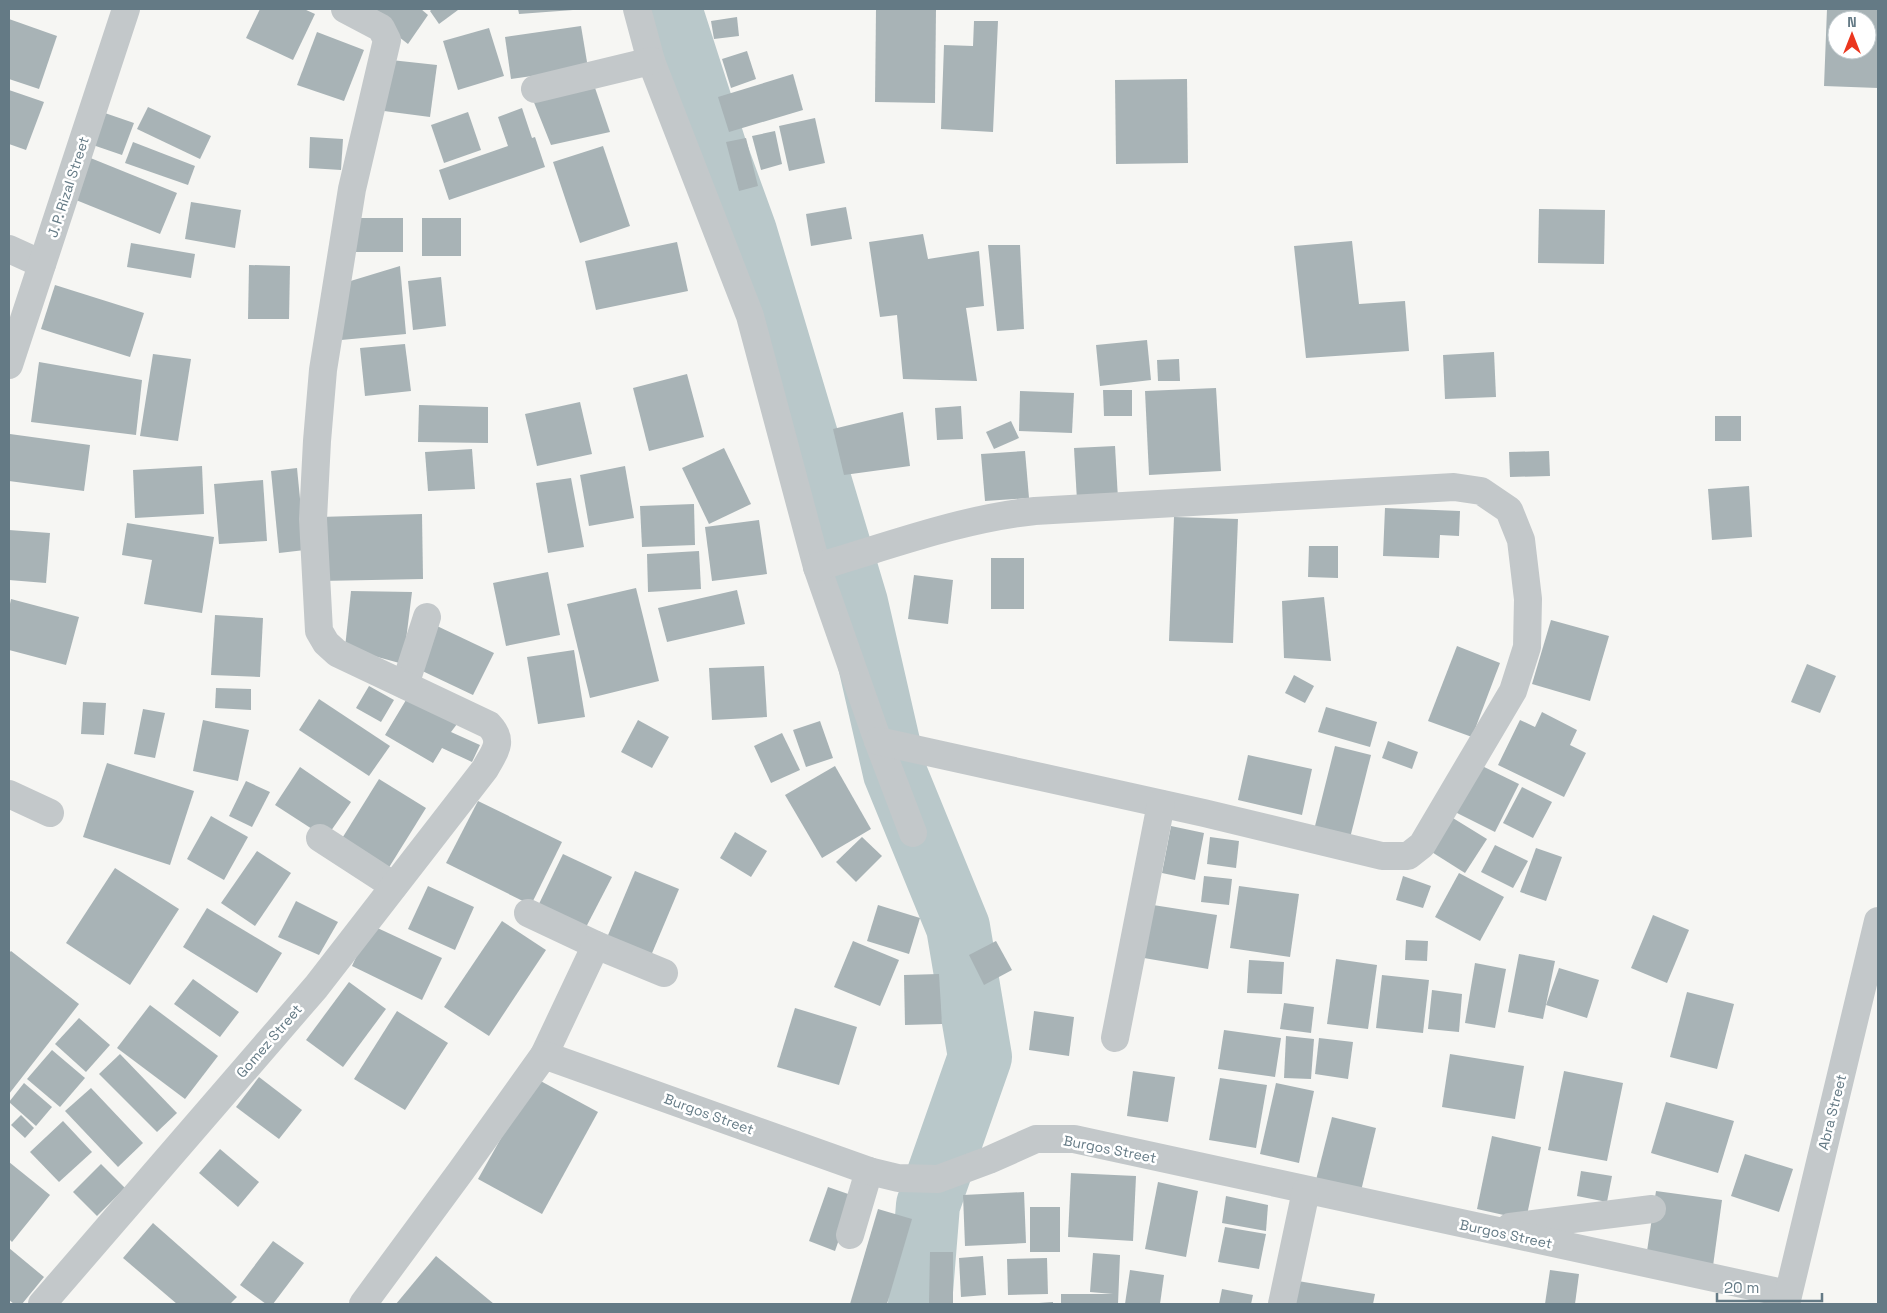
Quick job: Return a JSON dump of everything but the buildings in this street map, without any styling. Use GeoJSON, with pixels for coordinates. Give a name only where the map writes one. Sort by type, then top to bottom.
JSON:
{"type":"FeatureCollection","features":[{"type":"Feature","properties":{"kind":"street","name":"J. P. Rizal Street"},"geometry":{"type":"LineString","coordinates":[[9,365],[126,9]]}},
{"type":"Feature","properties":{"kind":"street"},"geometry":{"type":"LineString","coordinates":[[345,9],[380,28],[387,40],[352,189],[323,370],[316,441],[313,519],[319,631],[326,643],[338,653],[405,685],[427,617]]}},
{"type":"Feature","properties":{"kind":"street"},"geometry":{"type":"LineString","coordinates":[[637,9],[651,61],[750,316],[878,741],[913,833]]}},
{"type":"Feature","properties":{"kind":"street"},"geometry":{"type":"LineString","coordinates":[[534,89],[651,61]]}},
{"type":"Feature","properties":{"kind":"street"},"geometry":{"type":"LineString","coordinates":[[9,249],[42,264]]}},
{"type":"Feature","properties":{"kind":"street"},"geometry":{"type":"LineString","coordinates":[[825,565],[1002,514],[1444,487],[1481,491],[1510,510],[1521,540],[1528,599],[1527,648],[1513,691],[1422,845],[1408,856],[1382,856],[1161,804],[878,741]]}},
{"type":"Feature","properties":{"kind":"street","name":"Gomez Street"},"geometry":{"type":"LineString","coordinates":[[42,1304],[316,987],[485,769],[498,746],[496,733],[489,726],[405,685]]}},
{"type":"Feature","properties":{"kind":"street"},"geometry":{"type":"LineString","coordinates":[[9,794],[50,813]]}},
{"type":"Feature","properties":{"kind":"street"},"geometry":{"type":"LineString","coordinates":[[1115,1038],[1161,804]]}},
{"type":"Feature","properties":{"kind":"street"},"geometry":{"type":"LineString","coordinates":[[320,838],[394,886]]}},
{"type":"Feature","properties":{"kind":"street"},"geometry":{"type":"LineString","coordinates":[[528,914],[664,973]]}},
{"type":"Feature","properties":{"kind":"street","name":"Abra Street"},"geometry":{"type":"LineString","coordinates":[[1787,1299],[1878,921]]}},
{"type":"Feature","properties":{"kind":"street"},"geometry":{"type":"LineString","coordinates":[[364,1304],[462,1171],[544,1055],[596,945]]}},
{"type":"Feature","properties":{"kind":"street","name":"Burgos Street"},"geometry":{"type":"LineString","coordinates":[[544,1055],[868,1171],[898,1178],[938,1179],[989,1160],[1036,1139],[1074,1139],[1489,1230],[1787,1299]]}},
{"type":"Feature","properties":{"kind":"street"},"geometry":{"type":"LineString","coordinates":[[850,1235],[868,1171]]}},
{"type":"Feature","properties":{"kind":"street"},"geometry":{"type":"LineString","coordinates":[[1282,1304],[1306,1191]]}},
{"type":"Feature","properties":{"kind":"street"},"geometry":{"type":"LineString","coordinates":[[1489,1230],[1652,1209]]}},
{"type":"Feature","properties":{"kind":"waterway"},"geometry":{"type":"LineString","coordinates":[[670,9],[717,155],[745,232],[856,603],[895,773],[958,927],[980,1057],[928,1205],[920,1304]]}}]}
